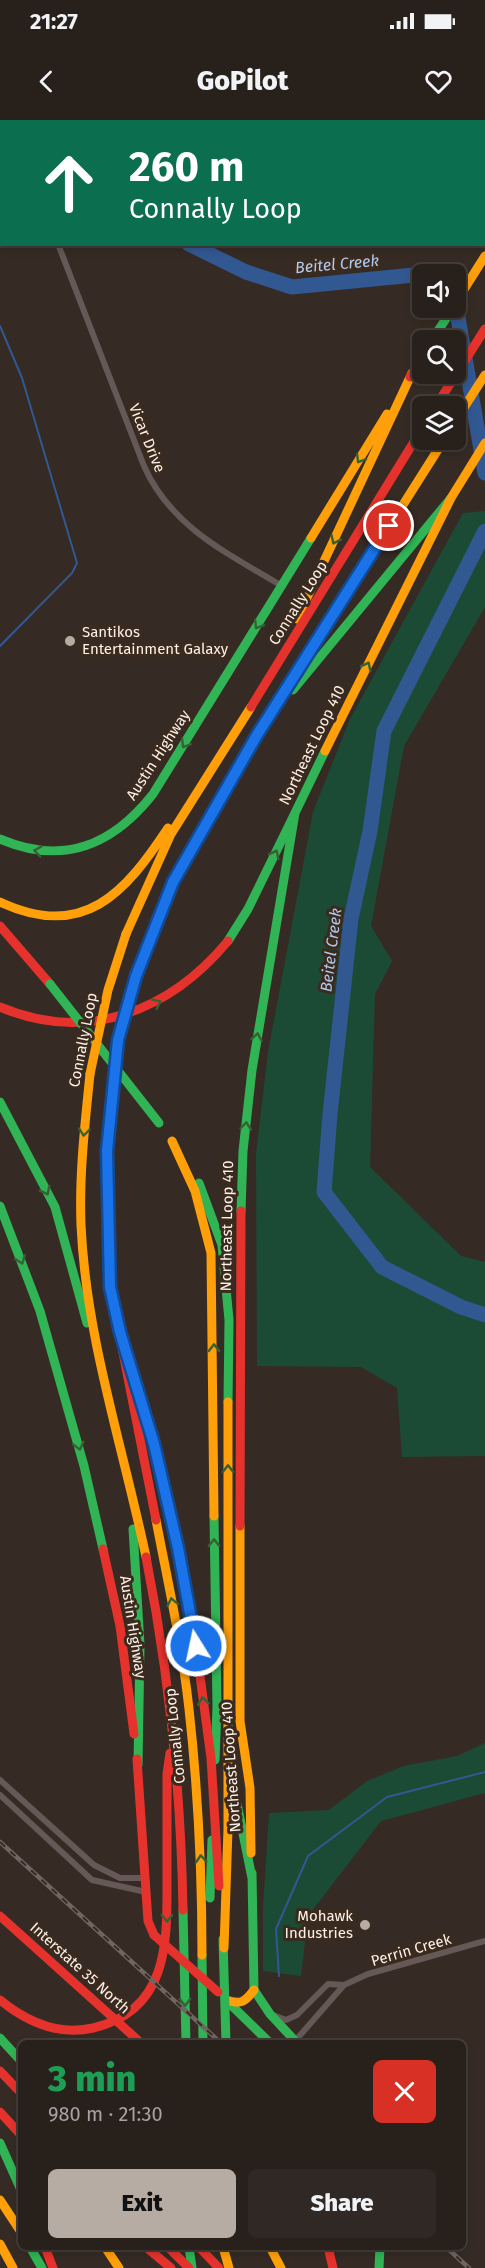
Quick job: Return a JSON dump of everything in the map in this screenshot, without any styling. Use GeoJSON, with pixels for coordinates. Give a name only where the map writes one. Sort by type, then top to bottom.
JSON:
{"type":"FeatureCollection","features":[{"type":"Feature","properties":{"kind":"main road"},"geometry":{"type":"LineString","coordinates":[[466,287],[485,256]]}},
{"type":"Feature","properties":{"kind":"main road"},"geometry":{"type":"LineString","coordinates":[[442,396],[485,329]]}},
{"type":"Feature","properties":{"kind":"main road"},"geometry":{"type":"LineString","coordinates":[[282,586],[412,373]]}},
{"type":"Feature","properties":{"kind":"main road"},"geometry":{"type":"LineString","coordinates":[[269,679],[412,373]]}},
{"type":"Feature","properties":{"kind":"main road"},"geometry":{"type":"LineString","coordinates":[[466,404],[485,375]]}},
{"type":"Feature","properties":{"kind":"main road","name":"Northeast Loop 410"},"geometry":{"type":"LineString","coordinates":[[254,1990],[250,1788],[240,1721],[243,1151],[252,1070],[295,813],[451,498],[485,443]]}},
{"type":"Feature","properties":{"kind":"main road","name":"Connally Loop"},"geometry":{"type":"LineString","coordinates":[[172,1734],[158,1618],[130,1480],[102,1367],[88,1292],[81,1227],[80,1173],[90,1074],[108,990],[126,934],[171,834],[412,445]]}},
{"type":"Feature","properties":{"kind":"main road","name":"Connally Loop"},"geometry":{"type":"LineString","coordinates":[[204,2040],[202,1874],[189,1709],[178,1634],[110,1287],[107,1151],[118,1040],[136,976],[173,882],[257,735],[438,450]]}},
{"type":"Feature","properties":{"kind":"main road"},"geometry":{"type":"LineString","coordinates":[[257,735],[451,498]]}},
{"type":"Feature","properties":{"kind":"main road","name":"Austin Highway"},"geometry":{"type":"LineString","coordinates":[[0,839],[12,845],[30,849],[60,852],[93,845],[119,830],[153,794],[282,586]]}},
{"type":"Feature","properties":{"kind":"main road"},"geometry":{"type":"LineString","coordinates":[[0,902],[24,913],[42,916],[62,916],[94,908],[126,884],[208,771]]}},
{"type":"Feature","properties":{"kind":"main road"},"geometry":{"type":"LineString","coordinates":[[0,1006],[23,1017],[62,1026],[96,1023],[149,1007],[172,995],[194,980],[212,962],[240,925],[295,813]]}},
{"type":"Feature","properties":{"kind":"main road"},"geometry":{"type":"LineString","coordinates":[[0,926],[50,984],[172,1141],[199,1182],[222,1245],[229,1320],[228,1829],[224,1947]]}},
{"type":"Feature","properties":{"kind":"main road"},"geometry":{"type":"LineString","coordinates":[[0,1102],[55,1207],[78,1295],[102,1367]]}},
{"type":"Feature","properties":{"kind":"main road"},"geometry":{"type":"LineString","coordinates":[[172,1141],[195,1191],[211,1253],[217,1707],[204,2040]]}},
{"type":"Feature","properties":{"kind":"main road","name":"Austin Highway"},"geometry":{"type":"LineString","coordinates":[[0,1206],[40,1311],[84,1466],[120,1626],[138,1765],[148,1922],[154,1935],[218,1992],[264,2040]]}},
{"type":"Feature","properties":{"kind":"main road"},"geometry":{"type":"LineString","coordinates":[[120,1332],[154,1444],[178,1548],[196,1646],[211,1758],[224,1947],[226,2040]]}},
{"type":"Feature","properties":{"kind":"main road"},"geometry":{"type":"LineString","coordinates":[[130,1480],[140,1645],[138,1765]]}},
{"type":"Feature","properties":{"kind":"main road"},"geometry":{"type":"LineString","coordinates":[[217,1707],[252,1878]]}},
{"type":"Feature","properties":{"kind":"main road"},"geometry":{"type":"LineString","coordinates":[[0,2000],[29,2021],[58,2029],[74,2030],[106,2026],[129,2013],[146,1994],[163,1962],[167,1933],[167,1774],[172,1734]]}},
{"type":"Feature","properties":{"kind":"main road"},"geometry":{"type":"LineString","coordinates":[[172,1734],[183,1837],[186,2040]]}},
{"type":"Feature","properties":{"kind":"main road","name":"Interstate 35 North"},"geometry":{"type":"LineString","coordinates":[[0,1916],[138,2040]]}},
{"type":"Feature","properties":{"kind":"main road"},"geometry":{"type":"LineString","coordinates":[[226,2000],[237,2004],[244,2002],[254,1990],[270,2014],[292,2040]]}},
{"type":"Feature","properties":{"kind":"main road"},"geometry":{"type":"LineString","coordinates":[[0,1994],[15,2013]]}},
{"type":"Feature","properties":{"kind":"main road"},"geometry":{"type":"LineString","coordinates":[[0,2038],[18,2058]]}},
{"type":"Feature","properties":{"kind":"main road"},"geometry":{"type":"LineString","coordinates":[[0,2071],[18,2090]]}},
{"type":"Feature","properties":{"kind":"main road"},"geometry":{"type":"LineString","coordinates":[[0,2112],[18,2131]]}},
{"type":"Feature","properties":{"kind":"main road"},"geometry":{"type":"LineString","coordinates":[[0,2143],[18,2183]]}},
{"type":"Feature","properties":{"kind":"main road"},"geometry":{"type":"LineString","coordinates":[[0,2200],[18,2227]]}},
{"type":"Feature","properties":{"kind":"main road"},"geometry":{"type":"LineString","coordinates":[[0,2244],[13,2268]]}},
{"type":"Feature","properties":{"kind":"main road"},"geometry":{"type":"LineString","coordinates":[[32,2250],[42,2268]]}},
{"type":"Feature","properties":{"kind":"main road"},"geometry":{"type":"LineString","coordinates":[[46,2250],[53,2268]]}},
{"type":"Feature","properties":{"kind":"main road"},"geometry":{"type":"LineString","coordinates":[[107,2250],[119,2268]]}},
{"type":"Feature","properties":{"kind":"main road"},"geometry":{"type":"LineString","coordinates":[[150,2250],[171,2268]]}},
{"type":"Feature","properties":{"kind":"main road"},"geometry":{"type":"LineString","coordinates":[[171,2250],[190,2268]]}},
{"type":"Feature","properties":{"kind":"main road"},"geometry":{"type":"LineString","coordinates":[[189,2250],[190,2268]]}},
{"type":"Feature","properties":{"kind":"main road"},"geometry":{"type":"LineString","coordinates":[[202,2250],[218,2268]]}},
{"type":"Feature","properties":{"kind":"main road"},"geometry":{"type":"LineString","coordinates":[[212,2250],[218,2268]]}},
{"type":"Feature","properties":{"kind":"main road"},"geometry":{"type":"LineString","coordinates":[[224,2250],[230,2268]]}},
{"type":"Feature","properties":{"kind":"main road"},"geometry":{"type":"LineString","coordinates":[[272,2250],[281,2268]]}},
{"type":"Feature","properties":{"kind":"main road"},"geometry":{"type":"LineString","coordinates":[[329,2250],[333,2268]]}},
{"type":"Feature","properties":{"kind":"main road"},"geometry":{"type":"LineString","coordinates":[[379,2268],[380,2250]]}},
{"type":"Feature","properties":{"kind":"street","name":"Vicar Drive"},"geometry":{"type":"LineString","coordinates":[[59,246],[144,466],[159,494],[194,532],[282,586]]}},
{"type":"Feature","properties":{"kind":"street"},"geometry":{"type":"LineString","coordinates":[[0,1779],[94,1865],[120,1878],[145,1878]]}},
{"type":"Feature","properties":{"kind":"street"},"geometry":{"type":"LineString","coordinates":[[0,1795],[92,1880],[146,1892]]}},
{"type":"Feature","properties":{"kind":"street","name":"Perrin Creek"},"geometry":{"type":"LineString","coordinates":[[296,2040],[344,1985],[368,1974],[485,1941]]}},
{"type":"Feature","properties":{"kind":"street","name":"Perrin Creek"},"geometry":{"type":"LineString","coordinates":[[270,2014],[286,2020],[297,2015],[328,1984],[344,1985]]}},
{"type":"Feature","properties":{"kind":"green space"},"geometry":{"type":"Polygon","coordinates":[[[485,511],[485,607],[404,746],[371,926],[392,961],[375,994],[370,1167],[461,1256],[485,1262],[485,1456],[402,1457],[397,1388],[361,1367],[257,1366],[256,1154],[268,1052],[313,812],[350,719],[463,513],[485,511]]]}},
{"type":"Feature","properties":{"kind":"green space"},"geometry":{"type":"Polygon","coordinates":[[[485,1743],[485,1793],[381,1821],[308,1916],[301,1976],[263,1971],[263,1907],[269,1813],[329,1810],[367,1781],[404,1766],[457,1756],[485,1743]]]}},
{"type":"Feature","properties":{"kind":"waterway","name":"Beitel Creek"},"geometry":{"type":"LineString","coordinates":[[193,246],[246,272],[292,287],[412,275]]}},
{"type":"Feature","properties":{"kind":"waterway","name":"Beitel Creek"},"geometry":{"type":"LineString","coordinates":[[458,318],[485,473]]}},
{"type":"Feature","properties":{"kind":"waterway"},"geometry":{"type":"LineString","coordinates":[[0,326],[22,378],[77,563],[72,573],[0,646]]}},
{"type":"Feature","properties":{"kind":"waterway","name":"Beitel Creek"},"geometry":{"type":"LineString","coordinates":[[485,531],[384,731],[370,831],[351,919],[324,1192],[382,1267],[461,1307],[485,1315]]}},
{"type":"Feature","properties":{"kind":"waterway"},"geometry":{"type":"LineString","coordinates":[[279,1976],[276,1929],[308,1856],[387,1797],[485,1772]]}},
{"type":"Feature","properties":{"kind":"railway"},"geometry":{"type":"LineString","coordinates":[[0,1842],[218,2040]]}},
{"type":"Feature","properties":{"kind":"railway"},"geometry":{"type":"LineString","coordinates":[[449,2250],[469,2268]]}},
{"type":"Feature","properties":{"kind":"traffic: fast"},"geometry":{"type":"LineString","coordinates":[[439,330],[446,318]]}},
{"type":"Feature","properties":{"kind":"traffic: fast"},"geometry":{"type":"LineString","coordinates":[[293,690],[451,498]]}},
{"type":"Feature","properties":{"kind":"traffic: fast"},"geometry":{"type":"LineString","coordinates":[[0,839],[23,847],[45,851],[65,850],[85,846],[103,838],[121,827],[137,812],[153,794],[311,538]]}},
{"type":"Feature","properties":{"kind":"traffic: fast"},"geometry":{"type":"LineString","coordinates":[[241,1211],[243,1151],[252,1070],[295,813],[325,751]]}},
{"type":"Feature","properties":{"kind":"traffic: fast"},"geometry":{"type":"LineString","coordinates":[[228,941],[248,909],[295,813]]}},
{"type":"Feature","properties":{"kind":"traffic: fast"},"geometry":{"type":"LineString","coordinates":[[115,1070],[124,1020],[149,941]]}},
{"type":"Feature","properties":{"kind":"traffic: fast"},"geometry":{"type":"LineString","coordinates":[[50,984],[159,1123]]}},
{"type":"Feature","properties":{"kind":"traffic: fast"},"geometry":{"type":"LineString","coordinates":[[0,1102],[55,1207],[87,1323]]}},
{"type":"Feature","properties":{"kind":"traffic: fast"},"geometry":{"type":"LineString","coordinates":[[199,1183],[222,1245],[229,1320],[228,1402]]}},
{"type":"Feature","properties":{"kind":"traffic: fast"},"geometry":{"type":"LineString","coordinates":[[0,1206],[40,1311],[84,1466],[103,1549]]}},
{"type":"Feature","properties":{"kind":"traffic: fast"},"geometry":{"type":"LineString","coordinates":[[139,1394],[154,1444],[178,1548]]}},
{"type":"Feature","properties":{"kind":"traffic: fast"},"geometry":{"type":"LineString","coordinates":[[214,1516],[217,1707],[215,1760]]}},
{"type":"Feature","properties":{"kind":"traffic: fast"},"geometry":{"type":"LineString","coordinates":[[133,1529],[140,1645],[138,1765]]}},
{"type":"Feature","properties":{"kind":"traffic: fast"},"geometry":{"type":"LineString","coordinates":[[231,1774],[252,1878]]}},
{"type":"Feature","properties":{"kind":"traffic: fast"},"geometry":{"type":"LineString","coordinates":[[210,1898],[212,1840]]}},
{"type":"Feature","properties":{"kind":"traffic: fast"},"geometry":{"type":"LineString","coordinates":[[252,1873],[254,1990],[270,2014],[294,2040]]}},
{"type":"Feature","properties":{"kind":"traffic: fast"},"geometry":{"type":"LineString","coordinates":[[183,1910],[186,2040]]}},
{"type":"Feature","properties":{"kind":"traffic: fast"},"geometry":{"type":"LineString","coordinates":[[223,1939],[226,2040]]}},
{"type":"Feature","properties":{"kind":"traffic: fast"},"geometry":{"type":"LineString","coordinates":[[202,1955],[203,2040]]}},
{"type":"Feature","properties":{"kind":"traffic: fast"},"geometry":{"type":"LineString","coordinates":[[226,2000],[267,2040]]}},
{"type":"Feature","properties":{"kind":"traffic: fast"},"geometry":{"type":"LineString","coordinates":[[0,2038],[18,2058]]}},
{"type":"Feature","properties":{"kind":"traffic: fast"},"geometry":{"type":"LineString","coordinates":[[0,2143],[18,2183]]}},
{"type":"Feature","properties":{"kind":"traffic: fast"},"geometry":{"type":"LineString","coordinates":[[32,2250],[42,2268]]}},
{"type":"Feature","properties":{"kind":"traffic: fast"},"geometry":{"type":"LineString","coordinates":[[189,2250],[192,2268]]}},
{"type":"Feature","properties":{"kind":"traffic: fast"},"geometry":{"type":"LineString","coordinates":[[379,2268],[380,2250]]}},
{"type":"Feature","properties":{"kind":"traffic: slow"},"geometry":{"type":"LineString","coordinates":[[466,286],[485,256]]}},
{"type":"Feature","properties":{"kind":"traffic: slow"},"geometry":{"type":"LineString","coordinates":[[297,619],[412,373]]}},
{"type":"Feature","properties":{"kind":"traffic: slow"},"geometry":{"type":"LineString","coordinates":[[466,404],[485,375]]}},
{"type":"Feature","properties":{"kind":"traffic: slow"},"geometry":{"type":"LineString","coordinates":[[311,538],[387,414]]}},
{"type":"Feature","properties":{"kind":"traffic: slow"},"geometry":{"type":"LineString","coordinates":[[325,751],[451,498],[485,443]]}},
{"type":"Feature","properties":{"kind":"traffic: slow"},"geometry":{"type":"LineString","coordinates":[[401,508],[438,450]]}},
{"type":"Feature","properties":{"kind":"traffic: slow"},"geometry":{"type":"LineString","coordinates":[[126,934],[171,834],[251,707]]}},
{"type":"Feature","properties":{"kind":"traffic: slow"},"geometry":{"type":"LineString","coordinates":[[0,902],[30,913],[56,916],[79,913],[99,904],[118,890],[152,851],[168,828]]}},
{"type":"Feature","properties":{"kind":"traffic: slow"},"geometry":{"type":"LineString","coordinates":[[90,1074],[108,990],[126,934]]}},
{"type":"Feature","properties":{"kind":"traffic: slow"},"geometry":{"type":"LineString","coordinates":[[90,1074],[81,1187],[84,1267],[98,1351],[146,1557]]}},
{"type":"Feature","properties":{"kind":"traffic: slow"},"geometry":{"type":"LineString","coordinates":[[172,1141],[195,1191],[211,1253],[214,1516]]}},
{"type":"Feature","properties":{"kind":"traffic: slow"},"geometry":{"type":"LineString","coordinates":[[224,1948],[228,1829],[228,1402]]}},
{"type":"Feature","properties":{"kind":"traffic: slow"},"geometry":{"type":"LineString","coordinates":[[156,1520],[179,1638],[189,1709],[199,1832],[202,1955]]}},
{"type":"Feature","properties":{"kind":"traffic: slow"},"geometry":{"type":"LineString","coordinates":[[240,1526],[240,1721],[250,1788],[251,1853]]}},
{"type":"Feature","properties":{"kind":"traffic: slow"},"geometry":{"type":"LineString","coordinates":[[226,2000],[242,2001],[254,1990]]}},
{"type":"Feature","properties":{"kind":"traffic: slow"},"geometry":{"type":"LineString","coordinates":[[0,2200],[18,2227]]}},
{"type":"Feature","properties":{"kind":"traffic: slow"},"geometry":{"type":"LineString","coordinates":[[0,2244],[13,2268]]}},
{"type":"Feature","properties":{"kind":"traffic: slow"},"geometry":{"type":"LineString","coordinates":[[107,2250],[119,2268]]}},
{"type":"Feature","properties":{"kind":"traffic: slow"},"geometry":{"type":"LineString","coordinates":[[224,2250],[229,2268]]}},
{"type":"Feature","properties":{"kind":"traffic: slow"},"geometry":{"type":"LineString","coordinates":[[272,2250],[281,2268]]}},
{"type":"Feature","properties":{"kind":"traffic: jam"},"geometry":{"type":"LineString","coordinates":[[442,396],[485,329]]}},
{"type":"Feature","properties":{"kind":"traffic: jam"},"geometry":{"type":"LineString","coordinates":[[251,707],[412,445]]}},
{"type":"Feature","properties":{"kind":"traffic: jam"},"geometry":{"type":"LineString","coordinates":[[149,941],[174,884],[233,773],[265,719],[401,508]]}},
{"type":"Feature","properties":{"kind":"traffic: jam"},"geometry":{"type":"LineString","coordinates":[[0,926],[50,984]]}},
{"type":"Feature","properties":{"kind":"traffic: jam"},"geometry":{"type":"LineString","coordinates":[[0,1007],[32,1018],[64,1022],[95,1021],[125,1014],[153,1002],[180,986],[228,941]]}},
{"type":"Feature","properties":{"kind":"traffic: jam"},"geometry":{"type":"LineString","coordinates":[[114,1077],[107,1151],[110,1287],[156,1520]]}},
{"type":"Feature","properties":{"kind":"traffic: jam"},"geometry":{"type":"LineString","coordinates":[[240,1526],[241,1211]]}},
{"type":"Feature","properties":{"kind":"traffic: jam"},"geometry":{"type":"LineString","coordinates":[[178,1548],[196,1646],[211,1758],[219,1886]]}},
{"type":"Feature","properties":{"kind":"traffic: jam"},"geometry":{"type":"LineString","coordinates":[[103,1549],[120,1626],[134,1734]]}},
{"type":"Feature","properties":{"kind":"traffic: jam"},"geometry":{"type":"LineString","coordinates":[[146,1557],[161,1644],[172,1733],[180,1821],[183,1910]]}},
{"type":"Feature","properties":{"kind":"traffic: jam"},"geometry":{"type":"LineString","coordinates":[[0,2000],[32,2021],[55,2028],[80,2030],[119,2019],[137,2005],[151,1988],[159,1968],[166,1923],[167,1774],[170,1753]]}},
{"type":"Feature","properties":{"kind":"traffic: jam"},"geometry":{"type":"LineString","coordinates":[[137,1759],[148,1921],[154,1935]]}},
{"type":"Feature","properties":{"kind":"traffic: jam"},"geometry":{"type":"LineString","coordinates":[[0,1916],[90,1997]]}},
{"type":"Feature","properties":{"kind":"traffic: jam"},"geometry":{"type":"LineString","coordinates":[[154,1935],[218,1992]]}},
{"type":"Feature","properties":{"kind":"traffic: jam"},"geometry":{"type":"LineString","coordinates":[[90,1997],[138,2040]]}},
{"type":"Feature","properties":{"kind":"traffic: jam"},"geometry":{"type":"LineString","coordinates":[[0,2071],[18,2090]]}},
{"type":"Feature","properties":{"kind":"traffic: jam"},"geometry":{"type":"LineString","coordinates":[[0,2112],[18,2132]]}},
{"type":"Feature","properties":{"kind":"traffic: jam"},"geometry":{"type":"LineString","coordinates":[[46,2250],[53,2268]]}},
{"type":"Feature","properties":{"kind":"traffic: jam"},"geometry":{"type":"LineString","coordinates":[[150,2250],[171,2268]]}},
{"type":"Feature","properties":{"kind":"traffic: jam"},"geometry":{"type":"LineString","coordinates":[[171,2250],[189,2268]]}},
{"type":"Feature","properties":{"kind":"traffic: jam"},"geometry":{"type":"LineString","coordinates":[[202,2250],[219,2268]]}},
{"type":"Feature","properties":{"kind":"traffic: jam"},"geometry":{"type":"LineString","coordinates":[[329,2250],[333,2268]]}},
{"type":"Feature","properties":{"kind":"place","name":"Santikos Entertainment Galaxy"},"geometry":{"type":"Point","coordinates":[70,641]}},
{"type":"Feature","properties":{"kind":"place","name":"Mohawk Industries"},"geometry":{"type":"Point","coordinates":[365,1925]}},
{"type":"Feature","properties":{"kind":"route"},"geometry":{"type":"LineString","coordinates":[[196,1646],[178,1548],[154,1444],[120,1332],[110,1287],[107,1151],[118,1040],[136,976],[173,882],[257,735],[389,526]]}}]}
